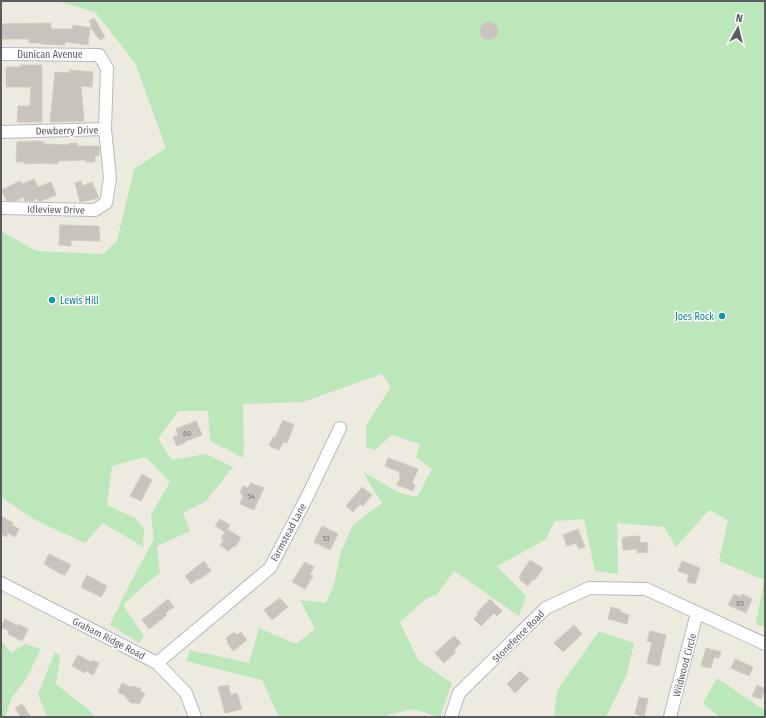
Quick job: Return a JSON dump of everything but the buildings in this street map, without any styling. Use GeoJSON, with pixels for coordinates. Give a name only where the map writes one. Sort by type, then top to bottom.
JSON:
{"type":"FeatureCollection","features":[{"type":"Feature","properties":{"kind":"street","name":"Dunican Avenue"},"geometry":{"type":"LineString","coordinates":[[1,54],[99,55]]}},
{"type":"Feature","properties":{"kind":"street","name":"Dewberry Drive"},"geometry":{"type":"LineString","coordinates":[[1,132],[105,129],[107,68],[99,55]]}},
{"type":"Feature","properties":{"kind":"street","name":"Idleview Drive"},"geometry":{"type":"LineString","coordinates":[[1,208],[95,210],[106,203],[110,178],[105,129]]}},
{"type":"Feature","properties":{"kind":"street","name":"Farmstead Lane"},"geometry":{"type":"LineString","coordinates":[[157,663],[270,568],[308,495],[340,428]]}},
{"type":"Feature","properties":{"kind":"street","name":"Graham Ridge Road"},"geometry":{"type":"LineString","coordinates":[[1,583],[157,663],[186,693],[194,717]]}},
{"type":"Feature","properties":{"kind":"street","name":"Stonefence Road"},"geometry":{"type":"LineString","coordinates":[[451,717],[460,693],[546,608],[589,588],[646,589],[765,644]]}},
{"type":"Feature","properties":{"kind":"street","name":"Wildwood Circle"},"geometry":{"type":"LineString","coordinates":[[670,717],[697,613]]}},
{"type":"Feature","properties":{"kind":"green space"},"geometry":{"type":"Polygon","coordinates":[[[57,1],[765,1],[765,628],[756,623],[764,580],[719,561],[728,520],[709,510],[676,547],[664,527],[617,523],[618,574],[595,571],[584,519],[555,521],[545,540],[497,566],[526,596],[519,616],[454,571],[437,595],[427,598],[400,622],[418,660],[452,683],[440,717],[413,709],[388,715],[387,717],[279,717],[262,680],[186,661],[190,650],[249,663],[259,628],[296,644],[315,629],[300,600],[326,603],[334,585],[341,551],[353,525],[382,503],[363,472],[400,493],[417,497],[432,469],[416,457],[420,444],[392,435],[375,450],[366,447],[366,425],[391,387],[382,374],[303,402],[243,404],[244,458],[210,441],[208,411],[178,411],[158,439],[172,460],[206,454],[233,467],[206,501],[183,513],[190,531],[157,546],[160,573],[123,605],[144,636],[139,643],[110,625],[125,593],[154,539],[151,515],[170,482],[146,457],[112,466],[107,505],[135,518],[144,528],[143,547],[103,523],[85,543],[37,521],[1,497],[1,231],[36,251],[103,254],[117,241],[134,169],[166,148],[135,63],[95,12],[57,1]]]}},
{"type":"Feature","properties":{"kind":"green space"},"geometry":{"type":"Polygon","coordinates":[[[599,631],[634,643],[627,674],[606,717],[554,717],[557,691],[599,631]]]}},
{"type":"Feature","properties":{"kind":"green space"},"geometry":{"type":"Polygon","coordinates":[[[1,640],[11,653],[25,644],[41,649],[25,681],[12,697],[5,717],[1,717],[1,640]]]}},
{"type":"Feature","properties":{"kind":"green space"},"geometry":{"type":"Polygon","coordinates":[[[55,652],[60,656],[56,684],[90,711],[94,717],[47,717],[38,694],[55,652]]]}},
{"type":"Feature","properties":{"kind":"green space"},"geometry":{"type":"Polygon","coordinates":[[[717,678],[765,710],[765,717],[719,717],[703,703],[717,678]]]}},
{"type":"Feature","properties":{"kind":"place","name":"Lewis Hill"},"geometry":{"type":"Point","coordinates":[52,300]}},
{"type":"Feature","properties":{"kind":"place","name":"Joes Rock"},"geometry":{"type":"Point","coordinates":[722,316]}}]}
